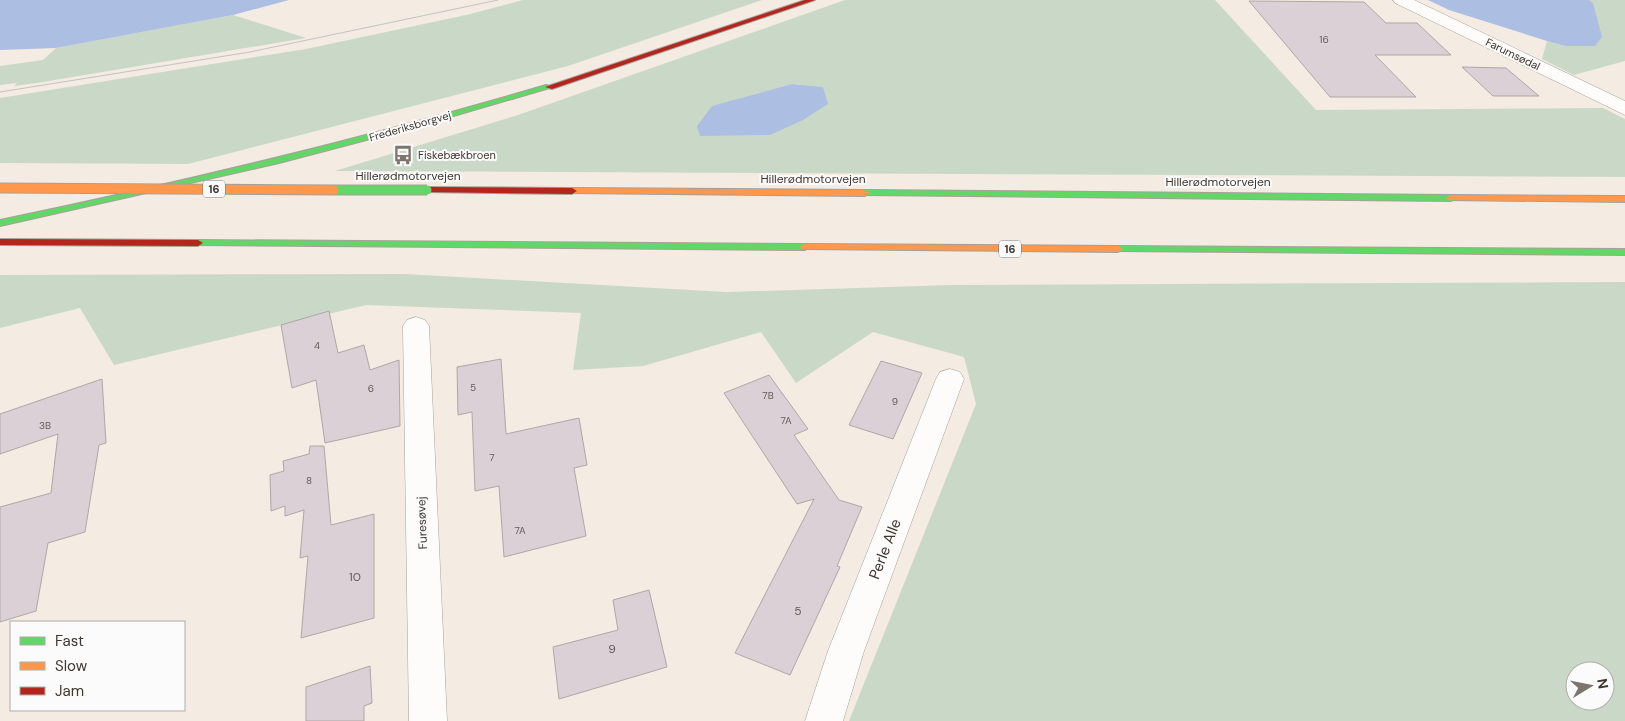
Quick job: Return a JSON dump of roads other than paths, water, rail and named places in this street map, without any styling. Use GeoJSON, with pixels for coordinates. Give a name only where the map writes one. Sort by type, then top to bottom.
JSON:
{"type":"FeatureCollection","features":[{"type":"Feature","properties":{"kind":"main road","name":"Frederiksborgvej"},"geometry":{"type":"LineString","coordinates":[[0,223],[122,199],[385,134],[628,62],[812,0]]}},
{"type":"Feature","properties":{"kind":"main road","name":"Hillerødmotorvejen"},"geometry":{"type":"LineString","coordinates":[[0,188],[1625,199]]}},
{"type":"Feature","properties":{"kind":"main road","name":"16"},"geometry":{"type":"LineString","coordinates":[[0,242],[1625,252]]}},
{"type":"Feature","properties":{"kind":"street","name":"Farumsødal"},"geometry":{"type":"LineString","coordinates":[[1401,0],[1625,108]]}},
{"type":"Feature","properties":{"kind":"street","name":"Furesøvej"},"geometry":{"type":"LineString","coordinates":[[416,326],[428,721]]}},
{"type":"Feature","properties":{"kind":"street","name":"Perle Alle"},"geometry":{"type":"LineString","coordinates":[[824,721],[846,651],[950,379]]}},
{"type":"Feature","properties":{"kind":"water"},"geometry":{"type":"Polygon","coordinates":[[[0,0],[289,0],[233,15],[56,48],[0,50],[0,0]]]}},
{"type":"Feature","properties":{"kind":"water"},"geometry":{"type":"Polygon","coordinates":[[[1428,0],[1589,0],[1593,3],[1602,37],[1595,46],[1565,46],[1449,10],[1428,0]]]}},
{"type":"Feature","properties":{"kind":"water"},"geometry":{"type":"Polygon","coordinates":[[[792,84],[823,87],[828,104],[803,120],[770,135],[700,136],[697,126],[712,106],[792,84]]]}},
{"type":"Feature","properties":{"kind":"tram line"},"geometry":{"type":"LineString","coordinates":[[0,92],[250,52],[498,0]]}},
{"type":"Feature","properties":{"kind":"place","name":"Fiskebækbroen"},"geometry":{"type":"Point","coordinates":[403,155]}}]}
